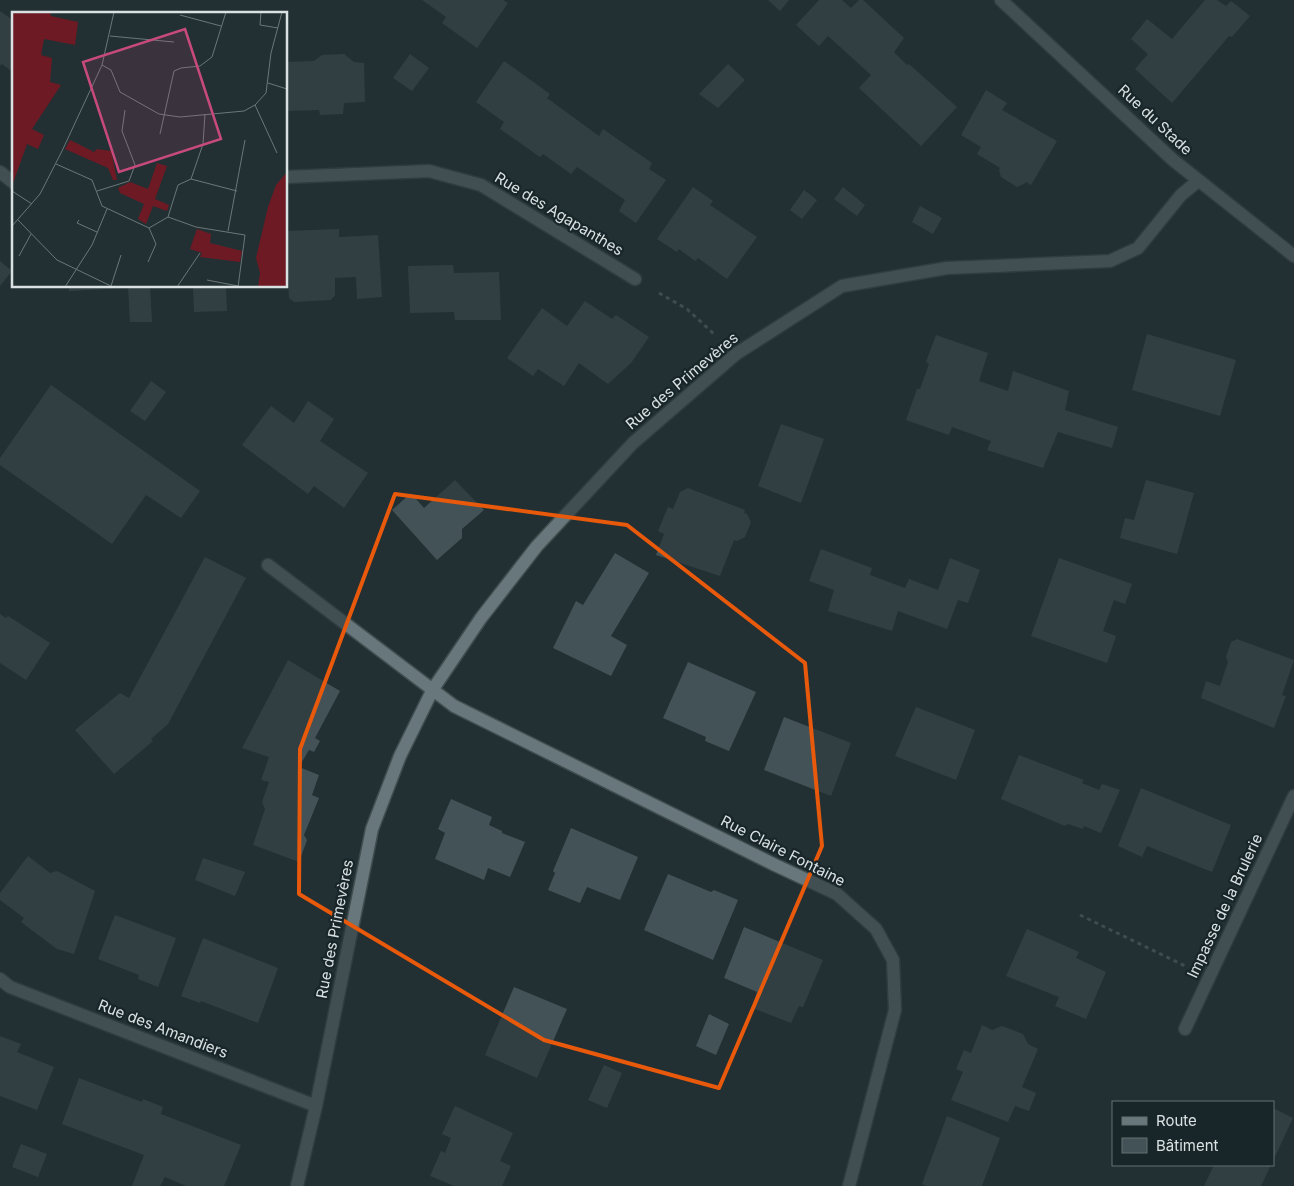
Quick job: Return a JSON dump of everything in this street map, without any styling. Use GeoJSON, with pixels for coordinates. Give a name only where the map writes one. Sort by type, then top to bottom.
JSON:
{"type":"FeatureCollection","features":[{"type":"Feature","properties":{"kind":"street","name":"Rue du Stade"},"geometry":{"type":"LineString","coordinates":[[1001,0],[1198,181],[1294,256]]}},
{"type":"Feature","properties":{"kind":"street","name":"Rue des Agapanthes"},"geometry":{"type":"LineString","coordinates":[[288,177],[429,171],[480,185],[635,279]]}},
{"type":"Feature","properties":{"kind":"street"},"geometry":{"type":"LineString","coordinates":[[0,172],[12,181]]}},
{"type":"Feature","properties":{"kind":"street","name":"Rue des Primevères"},"geometry":{"type":"LineString","coordinates":[[298,1186],[372,829],[400,756],[433,689],[481,618],[537,546],[633,443],[736,354],[842,286],[947,268],[1110,261],[1138,248],[1182,195],[1198,181]]}},
{"type":"Feature","properties":{"kind":"street"},"geometry":{"type":"LineString","coordinates":[[268,565],[433,689]]}},
{"type":"Feature","properties":{"kind":"street","name":"Rue Claire Fontaine"},"geometry":{"type":"LineString","coordinates":[[433,689],[454,706],[774,865],[837,894],[876,929],[893,960],[895,1010],[849,1186]]}},
{"type":"Feature","properties":{"kind":"street","name":"Impasse de la Brulerie"},"geometry":{"type":"LineString","coordinates":[[1185,1029],[1294,796]]}},
{"type":"Feature","properties":{"kind":"street","name":"Rue des Amandiers"},"geometry":{"type":"LineString","coordinates":[[0,979],[10,988],[316,1106]]}},
{"type":"Feature","properties":{"kind":"path"},"geometry":{"type":"LineString","coordinates":[[635,279],[687,309],[736,354]]}},
{"type":"Feature","properties":{"kind":"path"},"geometry":{"type":"LineString","coordinates":[[1080,915],[1210,977]]}},
{"type":"Feature","properties":{"kind":"highlighted area"},"geometry":{"type":"Polygon","coordinates":[[[395,494],[627,525],[805,663],[822,846],[719,1088],[544,1040],[299,894],[300,749],[395,494]]]}},
{"type":"Feature","properties":{"kind":"building"},"geometry":{"type":"Polygon","coordinates":[[[422,0],[503,0],[508,3],[477,48],[442,23],[446,17],[422,0]]]}},
{"type":"Feature","properties":{"kind":"building"},"geometry":{"type":"Polygon","coordinates":[[[768,0],[789,0],[780,11],[768,0]]]}},
{"type":"Feature","properties":{"kind":"building"},"geometry":{"type":"Polygon","coordinates":[[[819,0],[842,0],[851,8],[859,0],[863,0],[904,38],[894,52],[957,107],[921,146],[859,88],[871,75],[828,36],[819,46],[796,25],[819,0]]]}},
{"type":"Feature","properties":{"kind":"building"},"geometry":{"type":"Polygon","coordinates":[[[1205,0],[1217,0],[1226,6],[1231,1],[1250,16],[1232,37],[1229,36],[1172,103],[1135,69],[1148,54],[1131,39],[1147,19],[1172,39],[1205,0]]]}},
{"type":"Feature","properties":{"kind":"building"},"geometry":{"type":"Polygon","coordinates":[[[0,11],[12,20],[12,72],[2,64],[0,66],[0,11]]]}},
{"type":"Feature","properties":{"kind":"building"},"geometry":{"type":"Polygon","coordinates":[[[344,54],[354,62],[364,63],[365,102],[344,103],[343,114],[320,115],[319,110],[288,111],[288,62],[314,61],[322,55],[344,54]]]}},
{"type":"Feature","properties":{"kind":"building"},"geometry":{"type":"Polygon","coordinates":[[[410,54],[429,68],[412,91],[393,78],[410,54]]]}},
{"type":"Feature","properties":{"kind":"building"},"geometry":{"type":"Polygon","coordinates":[[[504,61],[550,94],[547,98],[599,136],[603,129],[652,163],[649,169],[666,180],[636,223],[619,211],[625,200],[577,167],[571,174],[543,154],[540,157],[500,129],[504,122],[476,102],[504,61]]]}},
{"type":"Feature","properties":{"kind":"building"},"geometry":{"type":"Polygon","coordinates":[[[728,64],[745,80],[718,108],[699,94],[728,64]]]}},
{"type":"Feature","properties":{"kind":"building"},"geometry":{"type":"Polygon","coordinates":[[[986,90],[1007,103],[1002,110],[1057,141],[1031,185],[1026,182],[1017,187],[1001,177],[1000,168],[977,154],[981,147],[961,135],[986,90]]]}},
{"type":"Feature","properties":{"kind":"building"},"geometry":{"type":"Polygon","coordinates":[[[693,187],[713,201],[710,205],[757,237],[727,279],[698,258],[695,261],[679,249],[677,252],[657,239],[693,187]]]}},
{"type":"Feature","properties":{"kind":"building"},"geometry":{"type":"Polygon","coordinates":[[[843,187],[865,205],[857,216],[834,199],[843,187]]]}},
{"type":"Feature","properties":{"kind":"building"},"geometry":{"type":"Polygon","coordinates":[[[804,190],[817,200],[802,219],[790,210],[804,190]]]}},
{"type":"Feature","properties":{"kind":"building"},"geometry":{"type":"Polygon","coordinates":[[[920,206],[942,218],[933,234],[912,222],[920,206]]]}},
{"type":"Feature","properties":{"kind":"building"},"geometry":{"type":"Polygon","coordinates":[[[339,229],[339,237],[378,235],[382,297],[357,299],[356,277],[335,278],[335,295],[331,300],[294,302],[289,298],[288,231],[339,229]]]}},
{"type":"Feature","properties":{"kind":"building"},"geometry":{"type":"Polygon","coordinates":[[[0,261],[12,271],[0,286],[0,261]]]}},
{"type":"Feature","properties":{"kind":"building"},"geometry":{"type":"Polygon","coordinates":[[[453,265],[454,273],[499,272],[501,320],[455,320],[454,312],[410,313],[408,266],[453,265]]]}},
{"type":"Feature","properties":{"kind":"building"},"geometry":{"type":"Polygon","coordinates":[[[69,288],[127,288],[69,291],[69,288]]]}},
{"type":"Feature","properties":{"kind":"building"},"geometry":{"type":"Polygon","coordinates":[[[128,288],[150,288],[152,322],[130,322],[128,288]]]}},
{"type":"Feature","properties":{"kind":"building"},"geometry":{"type":"Polygon","coordinates":[[[193,288],[226,288],[227,311],[194,312],[193,288]]]}},
{"type":"Feature","properties":{"kind":"building"},"geometry":{"type":"Polygon","coordinates":[[[585,301],[612,319],[616,315],[649,337],[631,363],[608,384],[579,363],[564,386],[538,369],[533,376],[507,358],[542,308],[567,326],[585,301]]]}},
{"type":"Feature","properties":{"kind":"building"},"geometry":{"type":"Polygon","coordinates":[[[1147,334],[1236,360],[1220,416],[1132,390],[1147,334]]]}},
{"type":"Feature","properties":{"kind":"building"},"geometry":{"type":"Polygon","coordinates":[[[936,335],[988,353],[979,381],[1008,391],[1013,371],[1069,391],[1065,410],[1118,427],[1112,448],[1058,432],[1043,468],[987,450],[991,441],[952,427],[949,435],[906,420],[917,389],[920,389],[929,364],[926,362],[936,335]]]}},
{"type":"Feature","properties":{"kind":"building"},"geometry":{"type":"Polygon","coordinates":[[[151,381],[166,392],[145,421],[130,411],[151,381]]]}},
{"type":"Feature","properties":{"kind":"building"},"geometry":{"type":"Polygon","coordinates":[[[51,385],[200,491],[181,518],[146,495],[112,544],[0,465],[0,458],[51,385]]]}},
{"type":"Feature","properties":{"kind":"building"},"geometry":{"type":"Polygon","coordinates":[[[308,401],[334,419],[320,441],[368,473],[344,508],[314,486],[308,494],[242,445],[271,406],[294,423],[308,401]]]}},
{"type":"Feature","properties":{"kind":"building"},"geometry":{"type":"Polygon","coordinates":[[[781,424],[824,439],[801,503],[758,486],[781,424]]]}},
{"type":"Feature","properties":{"kind":"building"},"geometry":{"type":"Polygon","coordinates":[[[455,480],[484,510],[462,529],[462,538],[437,560],[392,510],[411,493],[424,508],[455,480]]]}},
{"type":"Feature","properties":{"kind":"building"},"geometry":{"type":"Polygon","coordinates":[[[1146,480],[1194,493],[1177,554],[1120,538],[1125,518],[1134,520],[1146,480]]]}},
{"type":"Feature","properties":{"kind":"building"},"geometry":{"type":"Polygon","coordinates":[[[688,488],[745,510],[744,513],[747,514],[751,522],[745,537],[737,541],[734,540],[720,576],[656,555],[664,534],[658,531],[668,507],[673,509],[680,492],[688,488]]]}},
{"type":"Feature","properties":{"kind":"building"},"geometry":{"type":"Polygon","coordinates":[[[821,549],[872,568],[870,575],[905,588],[909,579],[938,590],[950,558],[980,570],[968,603],[958,600],[947,629],[898,611],[892,631],[828,611],[834,590],[809,581],[821,549]]]}},
{"type":"Feature","properties":{"kind":"building"},"geometry":{"type":"Polygon","coordinates":[[[615,553],[649,573],[611,636],[627,645],[611,676],[553,648],[576,601],[583,605],[615,553]]]}},
{"type":"Feature","properties":{"kind":"building"},"geometry":{"type":"Polygon","coordinates":[[[205,557],[246,578],[168,724],[151,739],[153,741],[114,774],[75,730],[120,693],[129,698],[205,557]]]}},
{"type":"Feature","properties":{"kind":"building"},"geometry":{"type":"Polygon","coordinates":[[[1059,558],[1132,584],[1125,604],[1114,600],[1103,631],[1116,636],[1107,663],[1031,636],[1059,558]]]}},
{"type":"Feature","properties":{"kind":"building"},"geometry":{"type":"Polygon","coordinates":[[[0,614],[6,618],[8,616],[50,643],[26,680],[0,663],[0,614]]]}},
{"type":"Feature","properties":{"kind":"building"},"geometry":{"type":"Polygon","coordinates":[[[1237,639],[1294,660],[1282,695],[1286,696],[1274,728],[1201,698],[1206,681],[1220,686],[1228,662],[1226,657],[1231,642],[1237,639]]]}},
{"type":"Feature","properties":{"kind":"building"},"geometry":{"type":"Polygon","coordinates":[[[288,660],[340,691],[315,738],[320,741],[314,752],[309,750],[299,767],[319,775],[312,795],[319,798],[304,835],[307,840],[299,862],[253,845],[265,809],[262,802],[269,782],[261,780],[269,757],[242,748],[288,660]]]}},
{"type":"Feature","properties":{"kind":"building"},"geometry":{"type":"Polygon","coordinates":[[[688,662],[756,692],[729,751],[705,741],[706,737],[663,718],[688,662]]]}},
{"type":"Feature","properties":{"kind":"building"},"geometry":{"type":"Polygon","coordinates":[[[916,707],[975,730],[956,780],[895,756],[916,707]]]}},
{"type":"Feature","properties":{"kind":"building"},"geometry":{"type":"Polygon","coordinates":[[[784,717],[851,743],[831,796],[764,770],[784,717]]]}},
{"type":"Feature","properties":{"kind":"building"},"geometry":{"type":"Polygon","coordinates":[[[1019,755],[1084,780],[1082,783],[1099,790],[1102,784],[1120,790],[1101,833],[1084,826],[1083,829],[1068,824],[1065,826],[1001,799],[1019,755]]]}},
{"type":"Feature","properties":{"kind":"building"},"geometry":{"type":"Polygon","coordinates":[[[1141,788],[1231,825],[1212,872],[1147,846],[1142,857],[1118,846],[1141,788]]]}},
{"type":"Feature","properties":{"kind":"building"},"geometry":{"type":"Polygon","coordinates":[[[451,799],[492,817],[489,825],[502,831],[502,833],[525,842],[510,877],[488,868],[484,880],[435,859],[445,833],[438,829],[451,799]]]}},
{"type":"Feature","properties":{"kind":"building"},"geometry":{"type":"Polygon","coordinates":[[[571,828],[638,857],[620,900],[587,887],[580,903],[548,890],[555,873],[553,871],[571,828]]]}},
{"type":"Feature","properties":{"kind":"building"},"geometry":{"type":"Polygon","coordinates":[[[28,856],[50,873],[57,871],[95,891],[74,954],[57,949],[21,922],[24,918],[0,900],[0,893],[28,856]]]}},
{"type":"Feature","properties":{"kind":"building"},"geometry":{"type":"Polygon","coordinates":[[[203,858],[245,872],[235,896],[195,880],[203,858]]]}},
{"type":"Feature","properties":{"kind":"building"},"geometry":{"type":"Polygon","coordinates":[[[668,874],[711,892],[714,890],[738,900],[713,960],[644,930],[668,874]]]}},
{"type":"Feature","properties":{"kind":"building"},"geometry":{"type":"Polygon","coordinates":[[[115,915],[176,938],[158,987],[138,979],[139,975],[98,959],[115,915]]]}},
{"type":"Feature","properties":{"kind":"building"},"geometry":{"type":"Polygon","coordinates":[[[744,927],[823,960],[803,1007],[799,1006],[791,1023],[752,1008],[757,992],[724,978],[744,927]]]}},
{"type":"Feature","properties":{"kind":"building"},"geometry":{"type":"Polygon","coordinates":[[[1027,929],[1079,952],[1076,958],[1106,972],[1086,1019],[1055,1006],[1059,997],[1006,976],[1027,929]]]}},
{"type":"Feature","properties":{"kind":"building"},"geometry":{"type":"Polygon","coordinates":[[[203,938],[278,968],[258,1023],[201,1001],[200,1003],[181,996],[203,938]]]}},
{"type":"Feature","properties":{"kind":"building"},"geometry":{"type":"Polygon","coordinates":[[[514,987],[567,1009],[537,1078],[485,1055],[514,987]]]}},
{"type":"Feature","properties":{"kind":"building"},"geometry":{"type":"Polygon","coordinates":[[[709,1014],[729,1024],[716,1055],[696,1046],[709,1014]]]}},
{"type":"Feature","properties":{"kind":"building"},"geometry":{"type":"Polygon","coordinates":[[[982,1025],[992,1030],[1002,1026],[1023,1034],[1028,1044],[1038,1049],[1022,1087],[1036,1093],[1029,1111],[1015,1106],[1008,1122],[951,1100],[963,1072],[956,1069],[964,1050],[971,1053],[982,1025]]]}},
{"type":"Feature","properties":{"kind":"building"},"geometry":{"type":"Polygon","coordinates":[[[0,1036],[21,1044],[17,1052],[54,1067],[37,1110],[0,1096],[0,1036]]]}},
{"type":"Feature","properties":{"kind":"building"},"geometry":{"type":"Polygon","coordinates":[[[604,1065],[622,1073],[607,1108],[588,1100],[604,1065]]]}},
{"type":"Feature","properties":{"kind":"building"},"geometry":{"type":"Polygon","coordinates":[[[79,1078],[142,1102],[143,1099],[163,1107],[161,1114],[241,1145],[224,1186],[186,1186],[165,1177],[160,1186],[132,1186],[144,1155],[62,1124],[79,1078]]]}},
{"type":"Feature","properties":{"kind":"building"},"geometry":{"type":"Polygon","coordinates":[[[455,1106],[513,1133],[500,1161],[511,1166],[502,1186],[454,1186],[430,1176],[441,1151],[445,1153],[451,1138],[442,1134],[455,1106]]]}},
{"type":"Feature","properties":{"kind":"building"},"geometry":{"type":"Polygon","coordinates":[[[1274,1108],[1293,1118],[1274,1159],[1274,1108]]]}},
{"type":"Feature","properties":{"kind":"building"},"geometry":{"type":"Polygon","coordinates":[[[947,1116],[1000,1138],[982,1186],[926,1186],[922,1184],[947,1116]]]}},
{"type":"Feature","properties":{"kind":"building"},"geometry":{"type":"Polygon","coordinates":[[[21,1144],[47,1154],[38,1177],[12,1167],[21,1144]]]}},
{"type":"Feature","properties":{"kind":"building"},"geometry":{"type":"Polygon","coordinates":[[[1214,1166],[1271,1166],[1261,1186],[1204,1186],[1214,1166]]]}}]}
